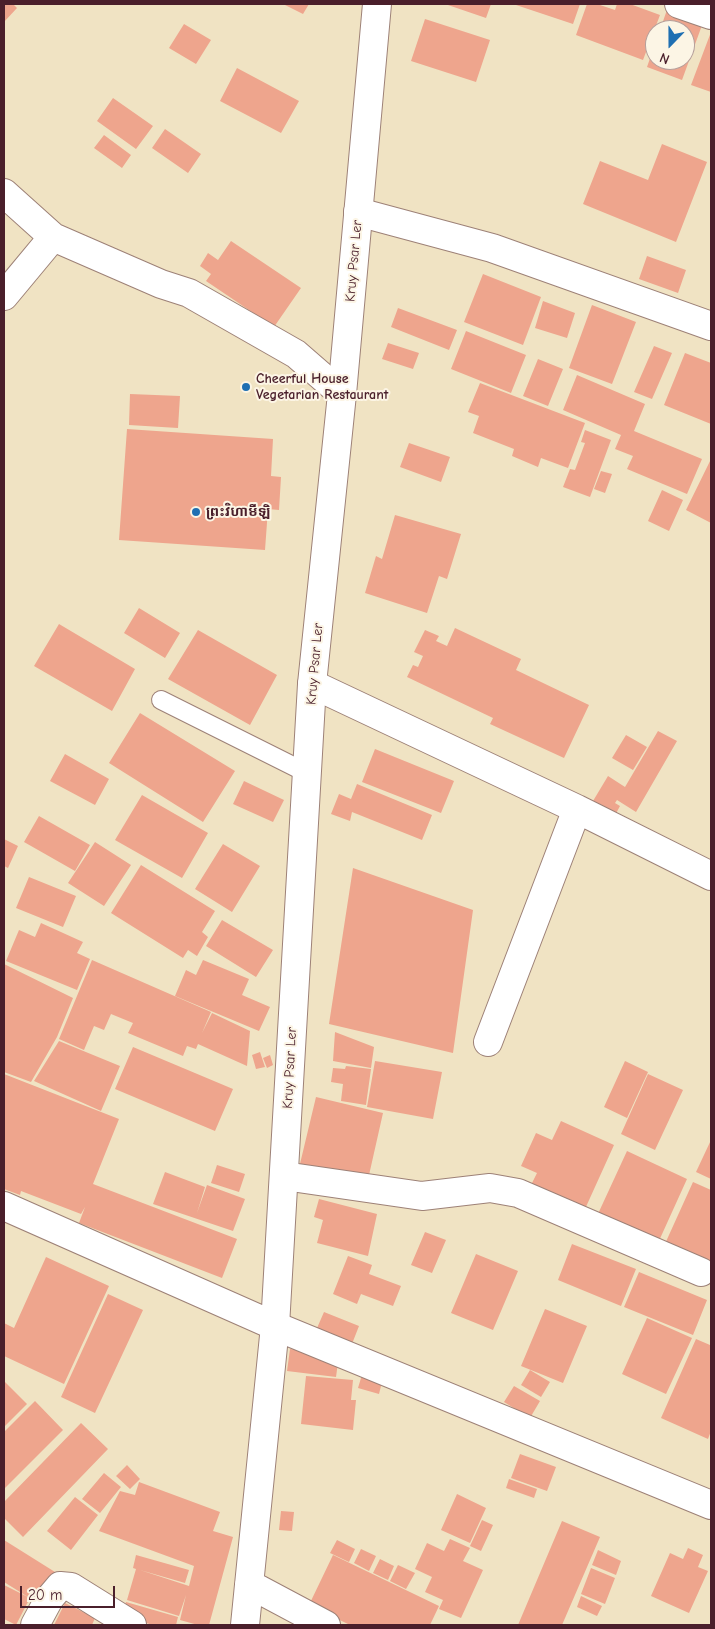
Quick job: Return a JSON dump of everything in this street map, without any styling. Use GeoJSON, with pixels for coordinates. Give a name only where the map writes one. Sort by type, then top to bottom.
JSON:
{"type":"FeatureCollection","features":[{"type":"Feature","properties":{"kind":"street","name":"Kruy Psar Ler"},"geometry":{"type":"LineString","coordinates":[[245,1625],[275,1326],[312,684],[342,394],[377,4]]}},
{"type":"Feature","properties":{"kind":"street"},"geometry":{"type":"LineString","coordinates":[[679,4],[711,15]]}},
{"type":"Feature","properties":{"kind":"street"},"geometry":{"type":"LineString","coordinates":[[4,193],[53,237],[161,284],[189,293],[296,354],[342,394]]}},
{"type":"Feature","properties":{"kind":"street"},"geometry":{"type":"LineString","coordinates":[[358,212],[492,248],[711,326]]}},
{"type":"Feature","properties":{"kind":"street"},"geometry":{"type":"LineString","coordinates":[[4,296],[53,237]]}},
{"type":"Feature","properties":{"kind":"street"},"geometry":{"type":"LineString","coordinates":[[312,684],[577,809],[711,876]]}},
{"type":"Feature","properties":{"kind":"street"},"geometry":{"type":"LineString","coordinates":[[488,1042],[577,809]]}},
{"type":"Feature","properties":{"kind":"street"},"geometry":{"type":"LineString","coordinates":[[284,1176],[422,1196],[490,1188],[518,1193],[701,1272]]}},
{"type":"Feature","properties":{"kind":"street"},"geometry":{"type":"LineString","coordinates":[[4,1206],[275,1326],[711,1505]]}},
{"type":"Feature","properties":{"kind":"street"},"geometry":{"type":"LineString","coordinates":[[249,1584],[326,1625]]}},
{"type":"Feature","properties":{"kind":"street"},"geometry":{"type":"LineString","coordinates":[[35,1625],[49,1599],[60,1586],[71,1586],[132,1625]]}},
{"type":"Feature","properties":{"kind":"lane"},"geometry":{"type":"LineString","coordinates":[[162,700],[307,773]]}},
{"type":"Feature","properties":{"kind":"building"},"geometry":{"type":"Polygon","coordinates":[[[4,4],[13,4],[17,8],[4,22],[4,4]]]}},
{"type":"Feature","properties":{"kind":"building"},"geometry":{"type":"Polygon","coordinates":[[[283,4],[309,4],[303,14],[283,4]]]}},
{"type":"Feature","properties":{"kind":"building"},"geometry":{"type":"Polygon","coordinates":[[[445,4],[491,4],[486,18],[445,4]]]}},
{"type":"Feature","properties":{"kind":"building"},"geometry":{"type":"Polygon","coordinates":[[[513,4],[580,4],[573,24],[513,4]]]}},
{"type":"Feature","properties":{"kind":"building"},"geometry":{"type":"Polygon","coordinates":[[[587,4],[597,4],[615,10],[617,4],[630,4],[660,15],[658,20],[645,20],[645,55],[643,60],[576,35],[587,4]]]}},
{"type":"Feature","properties":{"kind":"building"},"geometry":{"type":"Polygon","coordinates":[[[669,4],[705,17],[695,44],[695,20],[663,20],[669,4]]]}},
{"type":"Feature","properties":{"kind":"building"},"geometry":{"type":"Polygon","coordinates":[[[425,19],[490,40],[476,82],[411,61],[425,19]]]}},
{"type":"Feature","properties":{"kind":"building"},"geometry":{"type":"Polygon","coordinates":[[[184,24],[211,40],[196,64],[169,48],[184,24]]]}},
{"type":"Feature","properties":{"kind":"building"},"geometry":{"type":"Polygon","coordinates":[[[711,32],[711,92],[691,85],[711,32]]]}},
{"type":"Feature","properties":{"kind":"building"},"geometry":{"type":"Polygon","coordinates":[[[237,68],[299,101],[281,133],[220,101],[237,68]]]}},
{"type":"Feature","properties":{"kind":"building"},"geometry":{"type":"Polygon","coordinates":[[[655,70],[686,70],[682,80],[655,70]]]}},
{"type":"Feature","properties":{"kind":"building"},"geometry":{"type":"Polygon","coordinates":[[[113,98],[153,126],[136,149],[97,121],[113,98]]]}},
{"type":"Feature","properties":{"kind":"building"},"geometry":{"type":"Polygon","coordinates":[[[165,129],[201,154],[188,173],[152,148],[165,129]]]}},
{"type":"Feature","properties":{"kind":"building"},"geometry":{"type":"Polygon","coordinates":[[[104,135],[131,155],[122,168],[94,148],[104,135]]]}},
{"type":"Feature","properties":{"kind":"building"},"geometry":{"type":"Polygon","coordinates":[[[662,144],[707,162],[676,242],[583,204],[600,161],[648,180],[662,144]]]}},
{"type":"Feature","properties":{"kind":"building"},"geometry":{"type":"Polygon","coordinates":[[[231,241],[301,288],[274,327],[206,281],[211,274],[200,266],[208,253],[218,260],[231,241]]]}},
{"type":"Feature","properties":{"kind":"building"},"geometry":{"type":"Polygon","coordinates":[[[647,256],[686,270],[678,293],[639,279],[647,256]]]}},
{"type":"Feature","properties":{"kind":"building"},"geometry":{"type":"Polygon","coordinates":[[[483,274],[541,297],[523,345],[464,322],[483,274]]]}},
{"type":"Feature","properties":{"kind":"building"},"geometry":{"type":"Polygon","coordinates":[[[543,301],[575,313],[567,338],[535,328],[543,301]]]}},
{"type":"Feature","properties":{"kind":"building"},"geometry":{"type":"Polygon","coordinates":[[[592,305],[636,322],[612,384],[569,368],[592,305]]]}},
{"type":"Feature","properties":{"kind":"building"},"geometry":{"type":"Polygon","coordinates":[[[398,308],[457,330],[449,350],[391,327],[398,308]]]}},
{"type":"Feature","properties":{"kind":"building"},"geometry":{"type":"Polygon","coordinates":[[[466,331],[526,355],[511,393],[451,369],[466,331]]]}},
{"type":"Feature","properties":{"kind":"building"},"geometry":{"type":"Polygon","coordinates":[[[388,343],[419,353],[413,369],[382,359],[388,343]]]}},
{"type":"Feature","properties":{"kind":"building"},"geometry":{"type":"Polygon","coordinates":[[[654,346],[672,353],[652,399],[634,392],[654,346]]]}},
{"type":"Feature","properties":{"kind":"building"},"geometry":{"type":"Polygon","coordinates":[[[685,353],[711,363],[711,424],[664,405],[685,353]]]}},
{"type":"Feature","properties":{"kind":"building"},"geometry":{"type":"Polygon","coordinates":[[[538,359],[563,369],[548,406],[523,396],[538,359]]]}},
{"type":"Feature","properties":{"kind":"building"},"geometry":{"type":"Polygon","coordinates":[[[577,375],[645,404],[634,431],[702,459],[687,494],[627,469],[633,456],[615,449],[621,435],[563,410],[577,375]]]}},
{"type":"Feature","properties":{"kind":"building"},"geometry":{"type":"Polygon","coordinates":[[[480,383],[585,423],[568,468],[541,458],[538,467],[512,456],[514,449],[473,433],[479,416],[468,412],[480,383]]]}},
{"type":"Feature","properties":{"kind":"building"},"geometry":{"type":"Polygon","coordinates":[[[130,394],[180,396],[178,428],[129,425],[130,394]]]}},
{"type":"Feature","properties":{"kind":"building"},"geometry":{"type":"Polygon","coordinates":[[[127,429],[273,439],[271,476],[281,477],[279,510],[268,509],[265,550],[119,540],[127,429]]]}},
{"type":"Feature","properties":{"kind":"building"},"geometry":{"type":"Polygon","coordinates":[[[585,430],[611,440],[590,497],[563,487],[570,469],[575,470],[585,443],[581,442],[585,430]]]}},
{"type":"Feature","properties":{"kind":"building"},"geometry":{"type":"Polygon","coordinates":[[[409,443],[450,457],[441,482],[400,467],[409,443]]]}},
{"type":"Feature","properties":{"kind":"building"},"geometry":{"type":"Polygon","coordinates":[[[711,459],[711,523],[686,510],[711,459]]]}},
{"type":"Feature","properties":{"kind":"building"},"geometry":{"type":"Polygon","coordinates":[[[601,471],[612,474],[605,493],[594,489],[601,471]]]}},
{"type":"Feature","properties":{"kind":"building"},"geometry":{"type":"Polygon","coordinates":[[[662,490],[683,500],[669,531],[648,521],[662,490]]]}},
{"type":"Feature","properties":{"kind":"building"},"geometry":{"type":"Polygon","coordinates":[[[395,515],[461,534],[447,579],[439,576],[427,613],[365,593],[376,556],[382,559],[395,515]]]}},
{"type":"Feature","properties":{"kind":"building"},"geometry":{"type":"Polygon","coordinates":[[[139,608],[180,633],[165,658],[124,633],[139,608]]]}},
{"type":"Feature","properties":{"kind":"building"},"geometry":{"type":"Polygon","coordinates":[[[59,624],[135,669],[112,711],[34,666],[59,624]]]}},
{"type":"Feature","properties":{"kind":"building"},"geometry":{"type":"Polygon","coordinates":[[[455,628],[521,659],[516,670],[589,705],[564,758],[490,724],[493,718],[407,677],[413,665],[418,667],[423,656],[414,652],[425,630],[439,636],[436,641],[447,646],[455,628]]]}},
{"type":"Feature","properties":{"kind":"building"},"geometry":{"type":"Polygon","coordinates":[[[198,630],[277,675],[250,725],[168,679],[198,630]]]}},
{"type":"Feature","properties":{"kind":"building"},"geometry":{"type":"Polygon","coordinates":[[[140,713],[235,771],[203,822],[109,763],[140,713]]]}},
{"type":"Feature","properties":{"kind":"building"},"geometry":{"type":"Polygon","coordinates":[[[658,731],[677,741],[636,812],[617,800],[615,803],[620,806],[612,821],[602,815],[607,808],[593,801],[608,776],[625,787],[658,731]]]}},
{"type":"Feature","properties":{"kind":"building"},"geometry":{"type":"Polygon","coordinates":[[[626,735],[647,747],[633,770],[612,758],[626,735]]]}},
{"type":"Feature","properties":{"kind":"building"},"geometry":{"type":"Polygon","coordinates":[[[375,749],[454,781],[441,813],[362,782],[375,749]]]}},
{"type":"Feature","properties":{"kind":"building"},"geometry":{"type":"Polygon","coordinates":[[[65,754],[109,779],[95,805],[50,781],[65,754]]]}},
{"type":"Feature","properties":{"kind":"building"},"geometry":{"type":"Polygon","coordinates":[[[244,781],[284,800],[273,822],[233,804],[244,781]]]}},
{"type":"Feature","properties":{"kind":"building"},"geometry":{"type":"Polygon","coordinates":[[[357,784],[432,815],[422,840],[352,812],[350,821],[331,814],[339,794],[351,799],[357,784]]]}},
{"type":"Feature","properties":{"kind":"building"},"geometry":{"type":"Polygon","coordinates":[[[142,795],[208,833],[182,878],[115,840],[142,795]]]}},
{"type":"Feature","properties":{"kind":"building"},"geometry":{"type":"Polygon","coordinates":[[[39,816],[90,845],[75,871],[24,842],[39,816]]]}},
{"type":"Feature","properties":{"kind":"building"},"geometry":{"type":"Polygon","coordinates":[[[4,839],[18,846],[8,868],[4,866],[4,839]]]}},
{"type":"Feature","properties":{"kind":"building"},"geometry":{"type":"Polygon","coordinates":[[[95,842],[131,865],[104,906],[68,883],[95,842]]]}},
{"type":"Feature","properties":{"kind":"building"},"geometry":{"type":"Polygon","coordinates":[[[223,844],[260,866],[232,912],[195,889],[223,844]]]}},
{"type":"Feature","properties":{"kind":"building"},"geometry":{"type":"Polygon","coordinates":[[[141,865],[215,911],[202,932],[208,937],[197,956],[188,950],[183,958],[111,913],[141,865]]]}},
{"type":"Feature","properties":{"kind":"building"},"geometry":{"type":"Polygon","coordinates":[[[353,868],[473,910],[453,1053],[329,1024],[353,868]]]}},
{"type":"Feature","properties":{"kind":"building"},"geometry":{"type":"Polygon","coordinates":[[[29,877],[76,896],[63,927],[16,908],[29,877]]]}},
{"type":"Feature","properties":{"kind":"building"},"geometry":{"type":"Polygon","coordinates":[[[222,920],[273,950],[256,977],[206,946],[222,920]]]}},
{"type":"Feature","properties":{"kind":"building"},"geometry":{"type":"Polygon","coordinates":[[[41,923],[83,942],[77,953],[90,959],[77,990],[6,961],[19,930],[35,937],[41,923]]]}},
{"type":"Feature","properties":{"kind":"building"},"geometry":{"type":"Polygon","coordinates":[[[92,960],[211,1012],[202,1033],[212,1013],[250,1031],[247,1066],[198,1044],[196,1049],[187,1046],[183,1056],[128,1033],[133,1023],[111,1014],[104,1030],[94,1026],[84,1050],[59,1039],[92,960]]]}},
{"type":"Feature","properties":{"kind":"building"},"geometry":{"type":"Polygon","coordinates":[[[203,960],[249,979],[242,995],[270,1007],[259,1031],[175,996],[186,970],[196,975],[203,960]]]}},
{"type":"Feature","properties":{"kind":"building"},"geometry":{"type":"Polygon","coordinates":[[[4,964],[73,998],[57,1037],[31,1082],[4,1072],[4,964]]]}},
{"type":"Feature","properties":{"kind":"building"},"geometry":{"type":"Polygon","coordinates":[[[335,1032],[374,1047],[371,1068],[333,1061],[335,1032]]]}},
{"type":"Feature","properties":{"kind":"building"},"geometry":{"type":"Polygon","coordinates":[[[59,1041],[120,1066],[101,1111],[34,1081],[59,1041]]]}},
{"type":"Feature","properties":{"kind":"building"},"geometry":{"type":"Polygon","coordinates":[[[133,1047],[233,1089],[215,1131],[115,1089],[133,1047]]]}},
{"type":"Feature","properties":{"kind":"building"},"geometry":{"type":"Polygon","coordinates":[[[260,1052],[265,1067],[256,1069],[252,1055],[260,1052]]]}},
{"type":"Feature","properties":{"kind":"building"},"geometry":{"type":"Polygon","coordinates":[[[270,1055],[273,1065],[267,1068],[263,1058],[270,1055]]]}},
{"type":"Feature","properties":{"kind":"building"},"geometry":{"type":"Polygon","coordinates":[[[375,1061],[442,1072],[433,1119],[367,1107],[375,1061]]]}},
{"type":"Feature","properties":{"kind":"building"},"geometry":{"type":"Polygon","coordinates":[[[625,1061],[648,1072],[627,1118],[604,1107],[625,1061]]]}},
{"type":"Feature","properties":{"kind":"building"},"geometry":{"type":"Polygon","coordinates":[[[346,1066],[371,1069],[366,1105],[341,1101],[343,1084],[331,1082],[333,1068],[345,1069],[346,1066]]]}},
{"type":"Feature","properties":{"kind":"building"},"geometry":{"type":"Polygon","coordinates":[[[4,1074],[119,1119],[93,1184],[237,1239],[222,1278],[79,1223],[85,1207],[81,1214],[21,1191],[20,1195],[4,1189],[4,1074]]]}},
{"type":"Feature","properties":{"kind":"building"},"geometry":{"type":"Polygon","coordinates":[[[648,1074],[683,1090],[655,1150],[621,1134],[648,1074]]]}},
{"type":"Feature","properties":{"kind":"building"},"geometry":{"type":"Polygon","coordinates":[[[316,1097],[383,1113],[367,1184],[299,1168],[316,1097]]]}},
{"type":"Feature","properties":{"kind":"building"},"geometry":{"type":"Polygon","coordinates":[[[561,1121],[614,1145],[585,1209],[531,1185],[537,1173],[521,1166],[536,1133],[552,1140],[561,1121]]]}},
{"type":"Feature","properties":{"kind":"building"},"geometry":{"type":"Polygon","coordinates":[[[711,1140],[711,1179],[696,1172],[711,1140]]]}},
{"type":"Feature","properties":{"kind":"building"},"geometry":{"type":"Polygon","coordinates":[[[627,1151],[687,1179],[658,1243],[597,1216],[627,1151]]]}},
{"type":"Feature","properties":{"kind":"building"},"geometry":{"type":"Polygon","coordinates":[[[217,1165],[245,1174],[239,1192],[211,1183],[217,1165]]]}},
{"type":"Feature","properties":{"kind":"building"},"geometry":{"type":"Polygon","coordinates":[[[165,1172],[205,1187],[197,1213],[207,1185],[245,1199],[233,1231],[153,1204],[165,1172]]]}},
{"type":"Feature","properties":{"kind":"building"},"geometry":{"type":"Polygon","coordinates":[[[693,1182],[711,1190],[711,1267],[664,1246],[693,1182]]]}},
{"type":"Feature","properties":{"kind":"building"},"geometry":{"type":"Polygon","coordinates":[[[319,1199],[377,1214],[368,1256],[317,1243],[323,1220],[314,1217],[319,1199]]]}},
{"type":"Feature","properties":{"kind":"building"},"geometry":{"type":"Polygon","coordinates":[[[425,1232],[446,1240],[432,1273],[411,1265],[425,1232]]]}},
{"type":"Feature","properties":{"kind":"building"},"geometry":{"type":"Polygon","coordinates":[[[572,1244],[636,1269],[621,1306],[558,1280],[572,1244]]]}},
{"type":"Feature","properties":{"kind":"building"},"geometry":{"type":"Polygon","coordinates":[[[476,1254],[518,1271],[493,1330],[451,1313],[476,1254]]]}},
{"type":"Feature","properties":{"kind":"building"},"geometry":{"type":"Polygon","coordinates":[[[348,1256],[372,1265],[369,1274],[401,1286],[393,1306],[361,1294],[357,1304],[333,1294],[348,1256]]]}},
{"type":"Feature","properties":{"kind":"building"},"geometry":{"type":"Polygon","coordinates":[[[46,1257],[109,1286],[64,1384],[4,1356],[4,1323],[14,1328],[46,1257]]]}},
{"type":"Feature","properties":{"kind":"building"},"geometry":{"type":"Polygon","coordinates":[[[639,1272],[707,1300],[693,1335],[624,1307],[639,1272]]]}},
{"type":"Feature","properties":{"kind":"building"},"geometry":{"type":"Polygon","coordinates":[[[108,1294],[143,1310],[95,1413],[61,1397],[108,1294]]]}},
{"type":"Feature","properties":{"kind":"building"},"geometry":{"type":"Polygon","coordinates":[[[545,1309],[587,1326],[563,1383],[521,1366],[545,1309]]]}},
{"type":"Feature","properties":{"kind":"building"},"geometry":{"type":"Polygon","coordinates":[[[324,1312],[359,1326],[350,1349],[314,1335],[324,1312]]]}},
{"type":"Feature","properties":{"kind":"building"},"geometry":{"type":"Polygon","coordinates":[[[647,1318],[692,1338],[666,1394],[622,1374],[647,1318]]]}},
{"type":"Feature","properties":{"kind":"building"},"geometry":{"type":"Polygon","coordinates":[[[696,1339],[710,1345],[711,1341],[711,1431],[708,1439],[661,1418],[696,1339]]]}},
{"type":"Feature","properties":{"kind":"building"},"geometry":{"type":"Polygon","coordinates":[[[290,1349],[339,1355],[336,1377],[287,1371],[290,1349]]]}},
{"type":"Feature","properties":{"kind":"building"},"geometry":{"type":"Polygon","coordinates":[[[364,1368],[384,1374],[379,1394],[358,1388],[364,1368]]]}},
{"type":"Feature","properties":{"kind":"building"},"geometry":{"type":"Polygon","coordinates":[[[530,1370],[550,1382],[541,1397],[521,1385],[530,1370]]]}},
{"type":"Feature","properties":{"kind":"building"},"geometry":{"type":"Polygon","coordinates":[[[306,1376],[353,1380],[351,1400],[356,1400],[353,1430],[301,1424],[306,1376]]]}},
{"type":"Feature","properties":{"kind":"building"},"geometry":{"type":"Polygon","coordinates":[[[4,1381],[27,1404],[4,1427],[4,1381]]]}},
{"type":"Feature","properties":{"kind":"building"},"geometry":{"type":"Polygon","coordinates":[[[514,1386],[540,1401],[530,1418],[504,1402],[514,1386]]]}},
{"type":"Feature","properties":{"kind":"building"},"geometry":{"type":"Polygon","coordinates":[[[35,1401],[63,1430],[4,1489],[4,1432],[35,1401]]]}},
{"type":"Feature","properties":{"kind":"building"},"geometry":{"type":"Polygon","coordinates":[[[81,1423],[108,1449],[23,1537],[4,1518],[4,1502],[81,1423]]]}},
{"type":"Feature","properties":{"kind":"building"},"geometry":{"type":"Polygon","coordinates":[[[520,1454],[556,1467],[547,1491],[511,1478],[520,1454]]]}},
{"type":"Feature","properties":{"kind":"building"},"geometry":{"type":"Polygon","coordinates":[[[127,1465],[140,1479],[130,1489],[116,1476],[127,1465]]]}},
{"type":"Feature","properties":{"kind":"building"},"geometry":{"type":"Polygon","coordinates":[[[104,1473],[121,1487],[100,1513],[82,1499],[104,1473]]]}},
{"type":"Feature","properties":{"kind":"building"},"geometry":{"type":"Polygon","coordinates":[[[509,1479],[537,1489],[534,1498],[506,1488],[509,1479]]]}},
{"type":"Feature","properties":{"kind":"building"},"geometry":{"type":"Polygon","coordinates":[[[139,1482],[220,1512],[213,1531],[233,1537],[209,1625],[198,1625],[180,1620],[186,1595],[179,1616],[127,1600],[136,1569],[133,1568],[136,1555],[189,1570],[185,1583],[140,1570],[189,1586],[194,1566],[99,1531],[120,1491],[135,1495],[139,1482]]]}},
{"type":"Feature","properties":{"kind":"building"},"geometry":{"type":"Polygon","coordinates":[[[457,1494],[486,1508],[470,1543],[441,1530],[457,1494]]]}},
{"type":"Feature","properties":{"kind":"building"},"geometry":{"type":"Polygon","coordinates":[[[75,1497],[98,1515],[71,1550],[47,1531],[75,1497]]]}},
{"type":"Feature","properties":{"kind":"building"},"geometry":{"type":"Polygon","coordinates":[[[281,1511],[294,1512],[292,1531],[279,1530],[281,1511]]]}},
{"type":"Feature","properties":{"kind":"building"},"geometry":{"type":"Polygon","coordinates":[[[482,1520],[493,1525],[481,1551],[470,1546],[482,1520]]]}},
{"type":"Feature","properties":{"kind":"building"},"geometry":{"type":"Polygon","coordinates":[[[562,1521],[600,1537],[562,1625],[518,1625],[562,1521]]]}},
{"type":"Feature","properties":{"kind":"building"},"geometry":{"type":"Polygon","coordinates":[[[450,1539],[470,1548],[463,1561],[483,1570],[461,1618],[439,1609],[443,1600],[425,1592],[432,1577],[415,1569],[427,1543],[444,1551],[450,1539]]]}},
{"type":"Feature","properties":{"kind":"building"},"geometry":{"type":"Polygon","coordinates":[[[4,1540],[55,1572],[36,1602],[30,1598],[16,1625],[4,1619],[4,1585],[28,1597],[4,1582],[4,1540]]]}},
{"type":"Feature","properties":{"kind":"building"},"geometry":{"type":"Polygon","coordinates":[[[337,1540],[355,1549],[349,1562],[330,1553],[337,1540]]]}},
{"type":"Feature","properties":{"kind":"building"},"geometry":{"type":"Polygon","coordinates":[[[688,1548],[703,1555],[698,1567],[708,1571],[689,1613],[651,1596],[670,1553],[683,1559],[688,1548]]]}},
{"type":"Feature","properties":{"kind":"building"},"geometry":{"type":"Polygon","coordinates":[[[361,1549],[376,1556],[369,1571],[354,1563],[361,1549]]]}},
{"type":"Feature","properties":{"kind":"building"},"geometry":{"type":"Polygon","coordinates":[[[598,1550],[621,1561],[616,1575],[592,1565],[598,1550]]]}},
{"type":"Feature","properties":{"kind":"building"},"geometry":{"type":"Polygon","coordinates":[[[333,1555],[439,1606],[430,1625],[350,1625],[309,1605],[333,1555]]]}},
{"type":"Feature","properties":{"kind":"building"},"geometry":{"type":"Polygon","coordinates":[[[380,1559],[394,1566],[388,1580],[373,1573],[380,1559]]]}},
{"type":"Feature","properties":{"kind":"building"},"geometry":{"type":"Polygon","coordinates":[[[398,1565],[415,1573],[406,1589],[390,1581],[398,1565]]]}},
{"type":"Feature","properties":{"kind":"building"},"geometry":{"type":"Polygon","coordinates":[[[591,1568],[615,1578],[605,1604],[581,1594],[591,1568]]]}},
{"type":"Feature","properties":{"kind":"building"},"geometry":{"type":"Polygon","coordinates":[[[581,1596],[602,1606],[597,1616],[577,1607],[581,1596]]]}},
{"type":"Feature","properties":{"kind":"building"},"geometry":{"type":"Polygon","coordinates":[[[126,1602],[178,1617],[176,1625],[153,1625],[122,1616],[126,1602]]]}},
{"type":"Feature","properties":{"kind":"building"},"geometry":{"type":"Polygon","coordinates":[[[65,1603],[95,1618],[92,1625],[54,1625],[65,1603]]]}},
{"type":"Feature","properties":{"kind":"place","name":"Cheerful House Vegetarian Restaurant"},"geometry":{"type":"Point","coordinates":[246,387]}},
{"type":"Feature","properties":{"kind":"place","name":"ព្រះវិហាមីឡិ"},"geometry":{"type":"Point","coordinates":[196,512]}}]}
